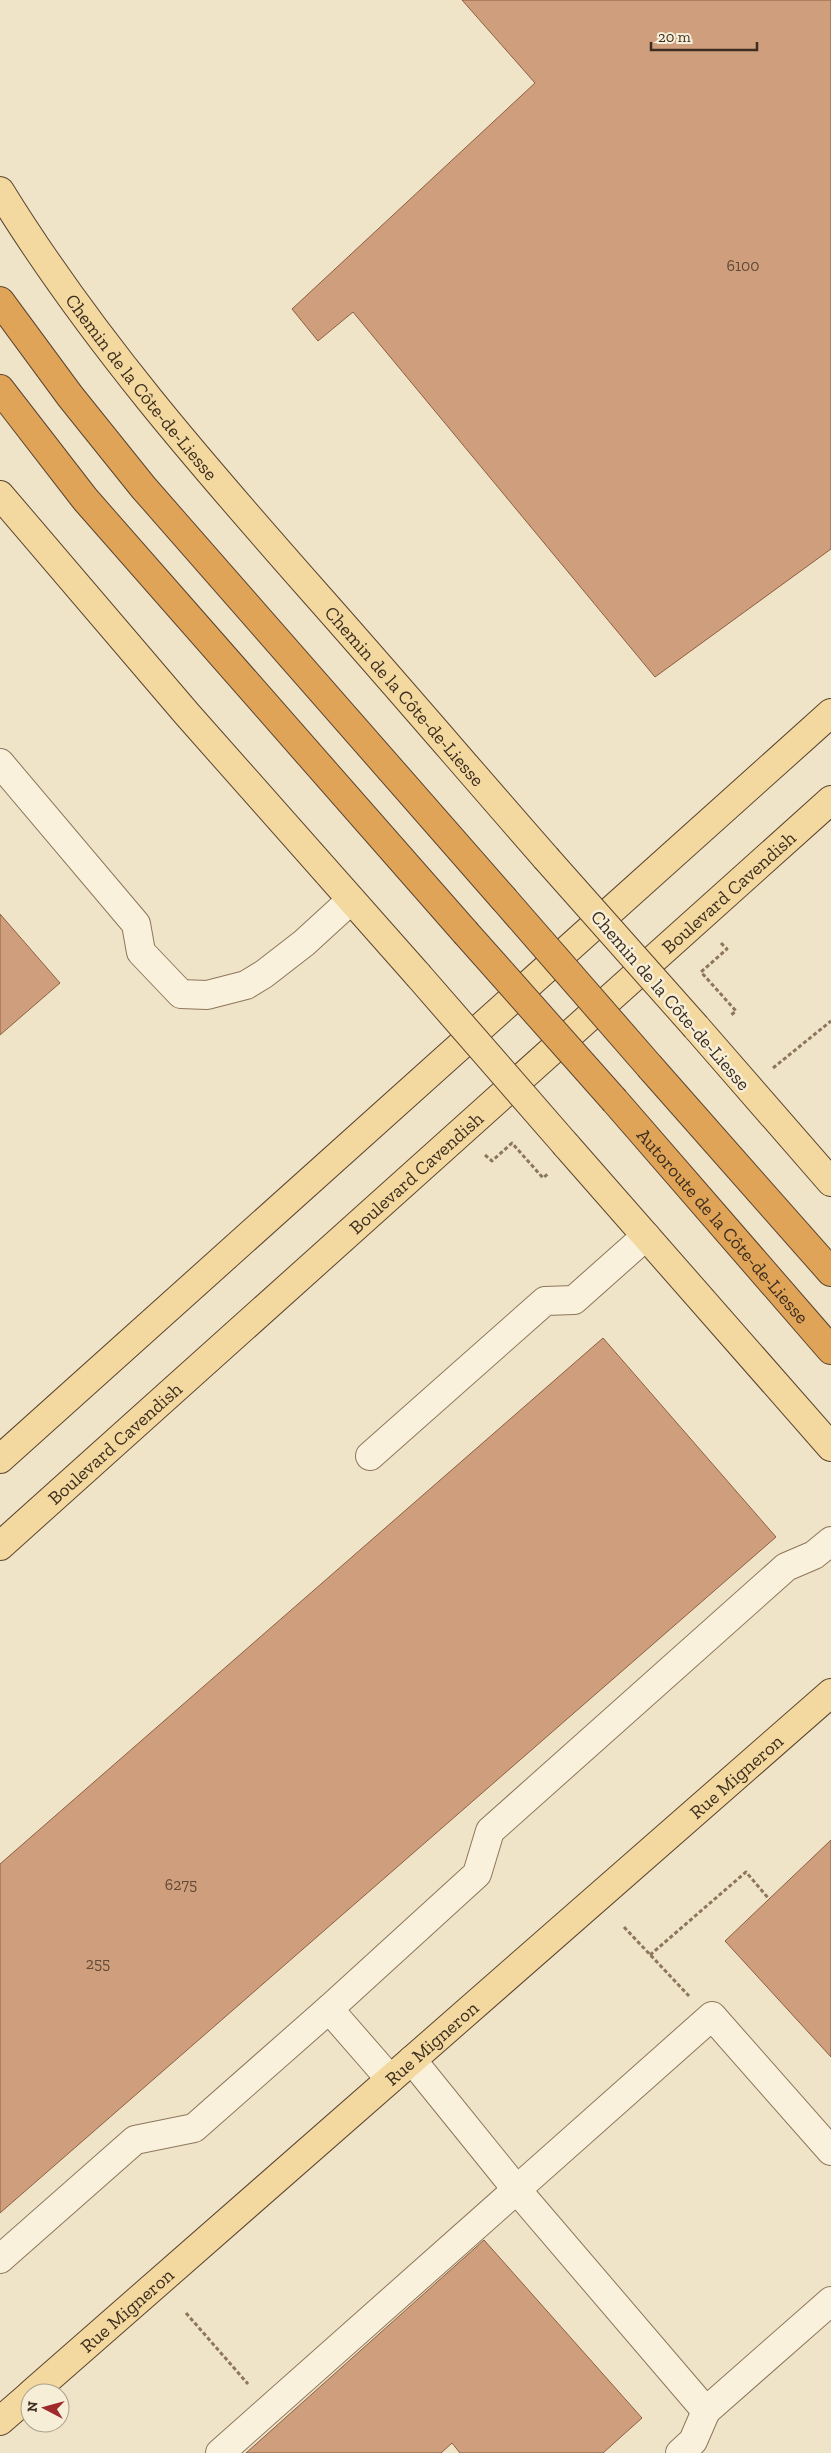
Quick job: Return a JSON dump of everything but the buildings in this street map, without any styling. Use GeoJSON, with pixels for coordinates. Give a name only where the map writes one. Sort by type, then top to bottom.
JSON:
{"type":"FeatureCollection","features":[{"type":"Feature","properties":{"kind":"highway"},"geometry":{"type":"LineString","coordinates":[[0,301],[70,396],[143,487],[831,1272]]}},
{"type":"Feature","properties":{"kind":"highway","name":"Autoroute de la Côte-de-Liesse"},"geometry":{"type":"LineString","coordinates":[[0,389],[85,499],[616,1101],[831,1350]]}},
{"type":"Feature","properties":{"kind":"main road","name":"Chemin de la Côte-de-Liesse"},"geometry":{"type":"LineString","coordinates":[[0,191],[35,248],[98,335],[181,440],[831,1182]]}},
{"type":"Feature","properties":{"kind":"main road"},"geometry":{"type":"LineString","coordinates":[[0,495],[92,605],[831,1447]]}},
{"type":"Feature","properties":{"kind":"main road"},"geometry":{"type":"LineString","coordinates":[[0,1459],[831,714]]}},
{"type":"Feature","properties":{"kind":"main road","name":"Boulevard Cavendish"},"geometry":{"type":"LineString","coordinates":[[0,1546],[831,800]]}},
{"type":"Feature","properties":{"kind":"main road","name":"Rue Migneron"},"geometry":{"type":"LineString","coordinates":[[44,2383],[831,1692]]}},
{"type":"Feature","properties":{"kind":"main road","name":"Rue Migneron"},"geometry":{"type":"LineString","coordinates":[[0,2421],[20,2404]]}},
{"type":"Feature","properties":{"kind":"lane"},"geometry":{"type":"LineString","coordinates":[[0,763],[136,924],[141,952],[181,994],[207,995],[246,985],[264,974],[304,943],[351,900]]}},
{"type":"Feature","properties":{"kind":"lane"},"geometry":{"type":"LineString","coordinates":[[370,1456],[545,1301],[574,1300],[646,1236]]}},
{"type":"Feature","properties":{"kind":"lane"},"geometry":{"type":"LineString","coordinates":[[0,2259],[135,2140],[194,2128],[329,2009],[477,1874],[490,1830],[786,1567],[814,1555],[831,1541]]}},
{"type":"Feature","properties":{"kind":"lane"},"geometry":{"type":"LineString","coordinates":[[329,2009],[390,2079]]}},
{"type":"Feature","properties":{"kind":"lane"},"geometry":{"type":"LineString","coordinates":[[220,2453],[712,2016],[831,2151]]}},
{"type":"Feature","properties":{"kind":"lane"},"geometry":{"type":"LineString","coordinates":[[412,2060],[517,2190],[706,2411]]}},
{"type":"Feature","properties":{"kind":"lane"},"geometry":{"type":"LineString","coordinates":[[680,2453],[693,2441],[706,2411],[831,2301]]}},
{"type":"Feature","properties":{"kind":"path"},"geometry":{"type":"LineString","coordinates":[[721,943],[727,949],[701,972],[736,1011],[728,1018]]}},
{"type":"Feature","properties":{"kind":"path"},"geometry":{"type":"LineString","coordinates":[[772,1069],[831,1021]]}},
{"type":"Feature","properties":{"kind":"path"},"geometry":{"type":"LineString","coordinates":[[485,1155],[492,1161],[512,1143],[543,1178],[551,1170]]}},
{"type":"Feature","properties":{"kind":"path"},"geometry":{"type":"LineString","coordinates":[[650,1955],[746,1872],[769,1899]]}},
{"type":"Feature","properties":{"kind":"path"},"geometry":{"type":"LineString","coordinates":[[624,1927],[679,1987]]}},
{"type":"Feature","properties":{"kind":"path"},"geometry":{"type":"LineString","coordinates":[[186,2313],[236,2370]]}}]}
